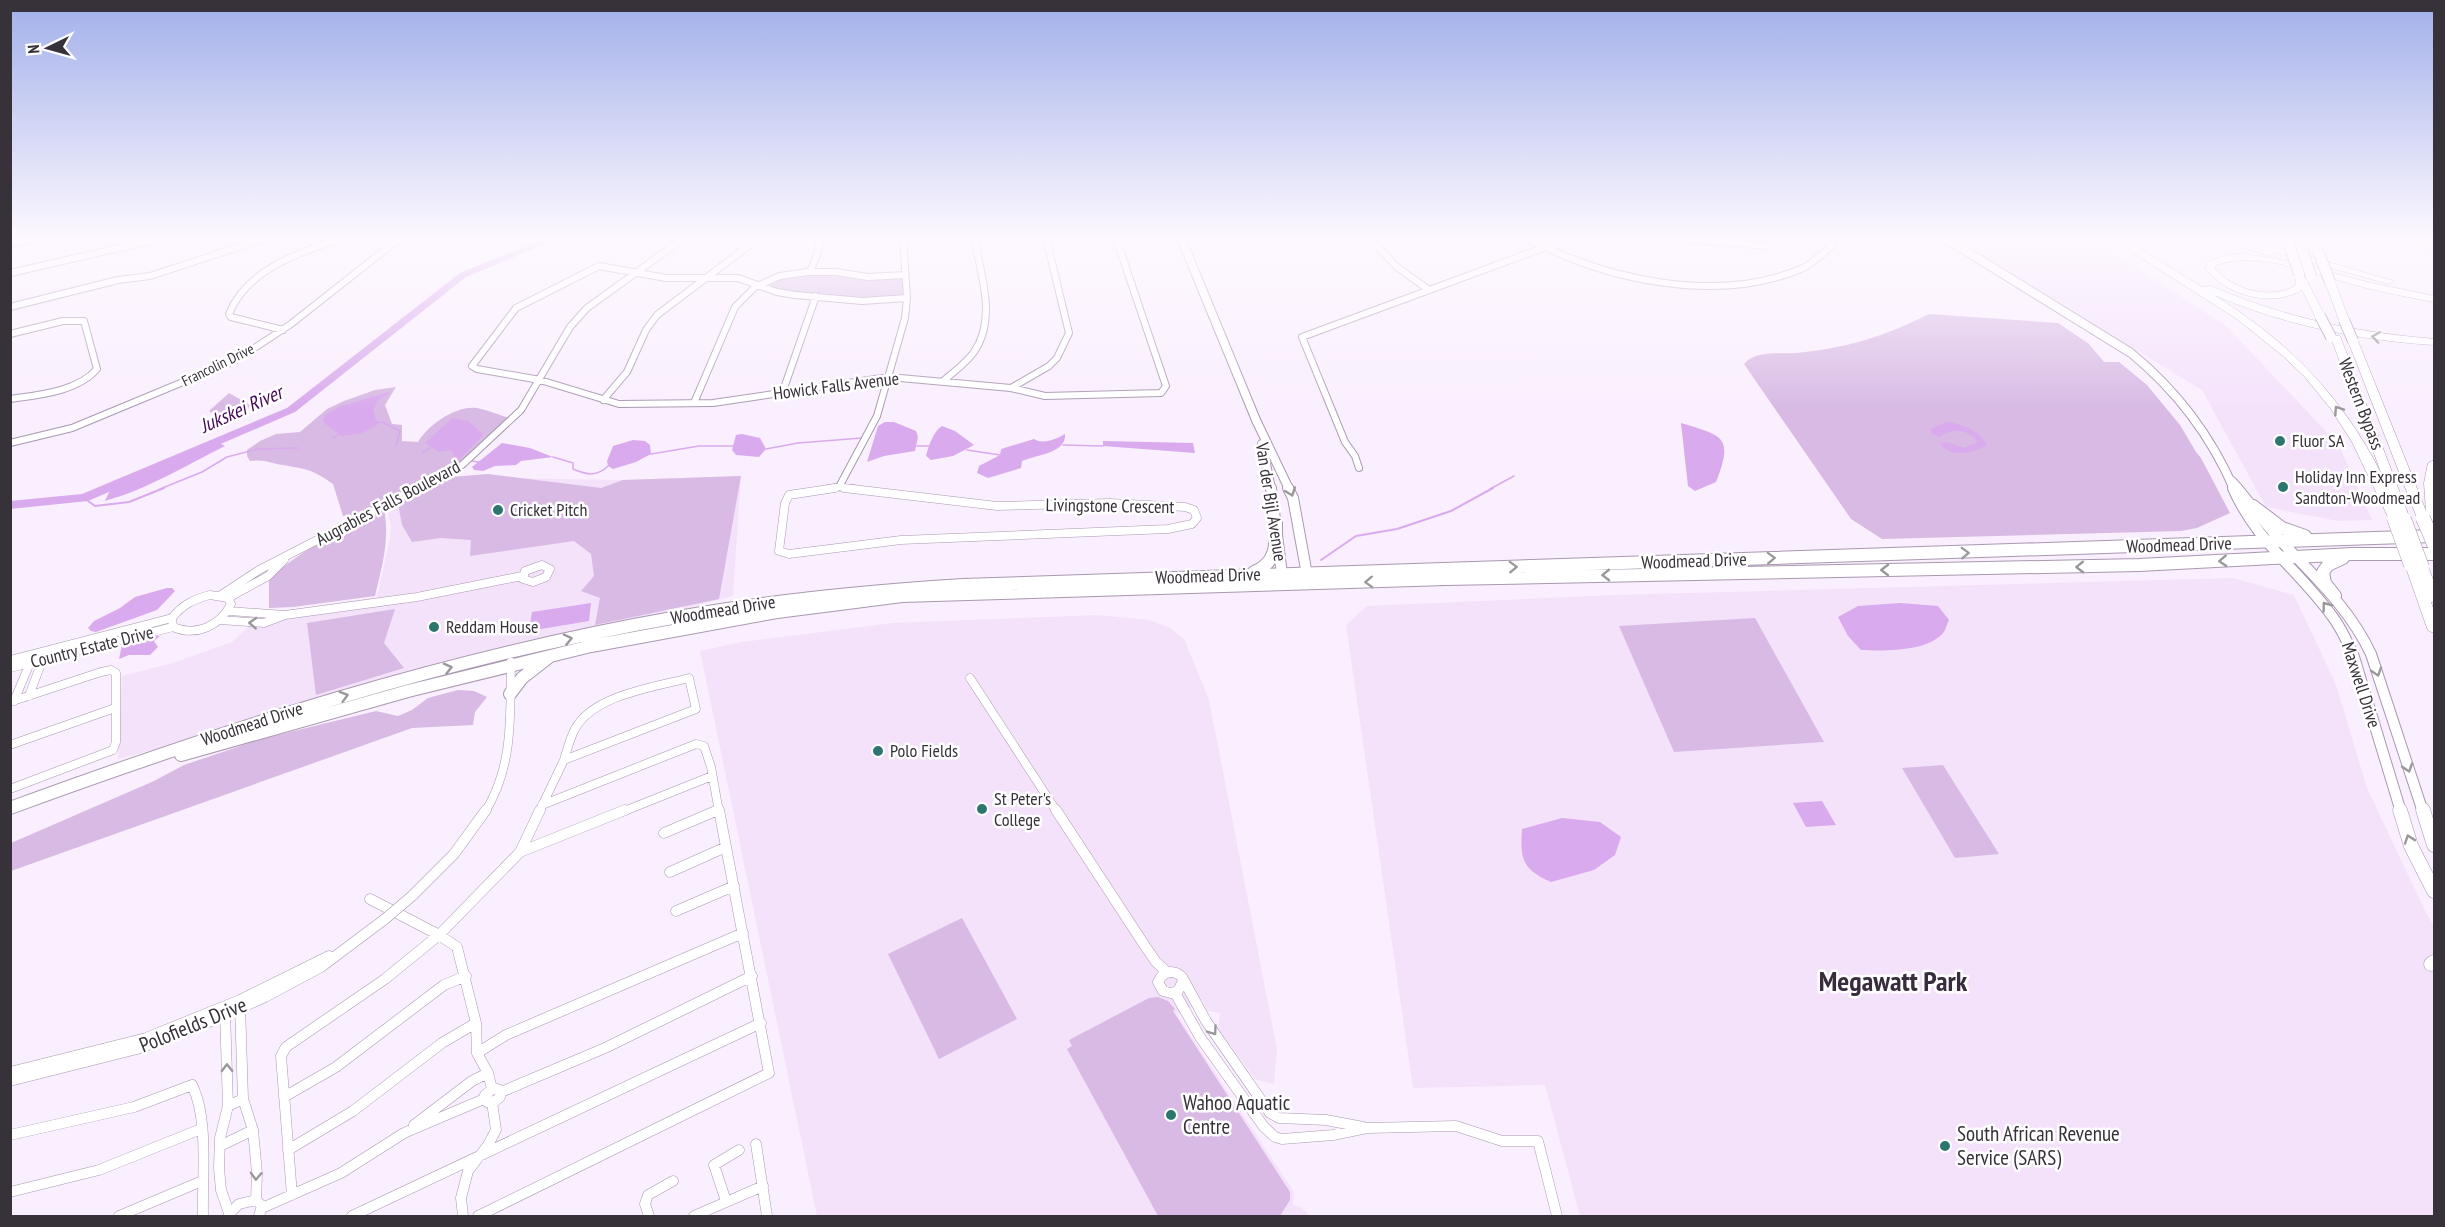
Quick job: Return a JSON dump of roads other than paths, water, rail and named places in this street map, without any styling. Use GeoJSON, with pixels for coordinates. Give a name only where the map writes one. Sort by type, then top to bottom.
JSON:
{"type":"FeatureCollection","features":[{"type":"Feature","properties":{"kind":"highway"},"geometry":{"type":"LineString","coordinates":[[2205,295],[2259,330],[2310,375],[2332,402],[2360,444],[2399,518]]}},
{"type":"Feature","properties":{"kind":"highway"},"geometry":{"type":"LineString","coordinates":[[2230,295],[2278,315],[2369,336],[2434,342]]}},
{"type":"Feature","properties":{"kind":"highway","name":"Western Bypass"},"geometry":{"type":"LineString","coordinates":[[2314,295],[2351,377],[2417,566],[2434,598]]}},
{"type":"Feature","properties":{"kind":"highway","name":"Western Bypass"},"geometry":{"type":"LineString","coordinates":[[2335,295],[2429,518],[2434,544]]}},
{"type":"Feature","properties":{"kind":"highway"},"geometry":{"type":"LineString","coordinates":[[2429,518],[2434,463]]}},
{"type":"Feature","properties":{"kind":"highway"},"geometry":{"type":"LineString","coordinates":[[2417,566],[2434,628]]}},
{"type":"Feature","properties":{"kind":"main road","name":"Van der Bijl Avenue"},"geometry":{"type":"LineString","coordinates":[[1205,295],[1256,420],[1293,498],[1308,578]]}},
{"type":"Feature","properties":{"kind":"main road","name":"Maxwell Drive"},"geometry":{"type":"LineString","coordinates":[[2033,295],[2080,320]]}},
{"type":"Feature","properties":{"kind":"main road","name":"Maxwell Drive"},"geometry":{"type":"LineString","coordinates":[[2039,295],[2131,353],[2173,390],[2195,418],[2226,473],[2248,519],[2266,542],[2325,604],[2348,643],[2411,846],[2434,891]]}},
{"type":"Feature","properties":{"kind":"main road","name":"Van der Bijl Avenue"},"geometry":{"type":"LineString","coordinates":[[1256,420],[1268,465],[1282,579]]}},
{"type":"Feature","properties":{"kind":"main road","name":"Maxwell Drive"},"geometry":{"type":"LineString","coordinates":[[2226,473],[2282,541],[2335,596],[2355,622],[2371,654],[2434,845]]}},
{"type":"Feature","properties":{"kind":"main road"},"geometry":{"type":"LineString","coordinates":[[2253,506],[2289,531],[2308,536],[2338,539]]}},
{"type":"Feature","properties":{"kind":"main road"},"geometry":{"type":"LineString","coordinates":[[1235,575],[1258,571],[1273,561],[1276,550],[1276,522]]}},
{"type":"Feature","properties":{"kind":"main road","name":"Woodmead Drive"},"geometry":{"type":"LineString","coordinates":[[10,815],[108,778],[268,728],[511,658],[555,653],[706,622],[844,602],[976,592],[1282,579],[2434,536]]}},
{"type":"Feature","properties":{"kind":"main road"},"geometry":{"type":"LineString","coordinates":[[2335,596],[2324,580],[2324,570],[2330,564],[2352,554]]}},
{"type":"Feature","properties":{"kind":"main road","name":"Woodmead Drive"},"geometry":{"type":"LineString","coordinates":[[1308,578],[2139,565],[2352,554],[2434,554]]}},
{"type":"Feature","properties":{"kind":"main road","name":"Woodmead Drive"},"geometry":{"type":"LineString","coordinates":[[10,808],[213,735],[296,709],[687,615],[826,595],[922,587],[1235,575],[1282,579]]}},
{"type":"Feature","properties":{"kind":"main road"},"geometry":{"type":"LineString","coordinates":[[510,694],[529,671],[555,653]]}},
{"type":"Feature","properties":{"kind":"street"},"geometry":{"type":"LineString","coordinates":[[10,307],[57,295]]}},
{"type":"Feature","properties":{"kind":"street"},"geometry":{"type":"LineString","coordinates":[[238,295],[229,314],[231,317],[283,330]]}},
{"type":"Feature","properties":{"kind":"street","name":"Francolin Drive"},"geometry":{"type":"LineString","coordinates":[[10,443],[66,430],[236,360],[283,330],[327,295]]}},
{"type":"Feature","properties":{"kind":"street","name":"Howick Falls Avenue"},"geometry":{"type":"LineString","coordinates":[[542,295],[524,303],[509,314],[472,364],[473,368],[540,380],[620,404],[727,401],[889,377],[1011,388],[1035,395],[1055,397],[1096,393],[1161,393],[1166,386],[1135,295]]}},
{"type":"Feature","properties":{"kind":"street","name":"Augrabies Falls Boulevard"},"geometry":{"type":"LineString","coordinates":[[173,622],[186,603],[204,597],[224,597],[271,574],[285,558],[462,465],[521,410],[578,318],[604,295]]}},
{"type":"Feature","properties":{"kind":"street"},"geometry":{"type":"LineString","coordinates":[[603,400],[627,372],[646,330],[657,315],[682,295]]}},
{"type":"Feature","properties":{"kind":"street"},"geometry":{"type":"LineString","coordinates":[[694,403],[735,307],[744,295]]}},
{"type":"Feature","properties":{"kind":"street"},"geometry":{"type":"LineString","coordinates":[[809,295],[862,301],[907,298],[905,318],[877,416],[839,487]]}},
{"type":"Feature","properties":{"kind":"street"},"geometry":{"type":"LineString","coordinates":[[944,381],[975,351],[984,327],[986,313],[984,295]]}},
{"type":"Feature","properties":{"kind":"street"},"geometry":{"type":"LineString","coordinates":[[1011,388],[1049,366],[1057,358],[1069,333],[1061,295]]}},
{"type":"Feature","properties":{"kind":"street"},"geometry":{"type":"LineString","coordinates":[[1359,468],[1355,456],[1345,442],[1302,337],[1415,295]]}},
{"type":"Feature","properties":{"kind":"street"},"geometry":{"type":"LineString","coordinates":[[783,391],[816,296]]}},
{"type":"Feature","properties":{"kind":"street"},"geometry":{"type":"LineString","coordinates":[[10,334],[67,320],[84,321],[97,369],[88,378],[68,386],[10,399]]}},
{"type":"Feature","properties":{"kind":"street","name":"Livingstone Crescent"},"geometry":{"type":"LineString","coordinates":[[839,487],[997,506],[1110,503],[1185,507],[1194,510],[1197,518],[1192,524],[1168,529],[901,540],[789,554],[780,551],[778,548],[785,503],[789,495],[839,487]]}},
{"type":"Feature","properties":{"kind":"street"},"geometry":{"type":"LineString","coordinates":[[220,620],[261,624],[285,615],[417,597],[522,576]]}},
{"type":"Feature","properties":{"kind":"street"},"geometry":{"type":"LineString","coordinates":[[173,622],[178,630],[194,631],[220,620],[229,611],[231,604],[224,597]]}},
{"type":"Feature","properties":{"kind":"street"},"geometry":{"type":"LineString","coordinates":[[229,611],[273,612],[285,615]]}},
{"type":"Feature","properties":{"kind":"street","name":"Country Estate Drive"},"geometry":{"type":"LineString","coordinates":[[10,660],[34,661],[46,652],[173,622]]}},
{"type":"Feature","properties":{"kind":"street","name":"Country Estate Drive"},"geometry":{"type":"LineString","coordinates":[[10,668],[173,622]]}},
{"type":"Feature","properties":{"kind":"street","name":"Polofields Drive"},"geometry":{"type":"LineString","coordinates":[[10,1072],[146,1038],[240,1004],[313,973],[385,919],[412,896],[464,841],[498,786],[507,756],[511,658]]}},
{"type":"Feature","properties":{"kind":"street"},"geometry":{"type":"LineString","coordinates":[[29,696],[34,661]]}},
{"type":"Feature","properties":{"kind":"street"},"geometry":{"type":"LineString","coordinates":[[12,701],[34,661]]}},
{"type":"Feature","properties":{"kind":"street"},"geometry":{"type":"LineString","coordinates":[[10,789],[109,753],[116,742],[116,673],[111,670],[12,701]]}},
{"type":"Feature","properties":{"kind":"street"},"geometry":{"type":"LineString","coordinates":[[292,1195],[281,1056],[286,1047],[385,979],[439,935],[520,852],[564,760],[575,728],[588,712],[608,700],[689,678],[696,709],[564,760]]}},
{"type":"Feature","properties":{"kind":"street"},"geometry":{"type":"LineString","coordinates":[[969,678],[1145,946],[1156,962],[1167,972]]}},
{"type":"Feature","properties":{"kind":"street"},"geometry":{"type":"LineString","coordinates":[[10,745],[115,708]]}},
{"type":"Feature","properties":{"kind":"street"},"geometry":{"type":"LineString","coordinates":[[478,1216],[769,1073],[708,753],[701,744],[542,805]]}},
{"type":"Feature","properties":{"kind":"street"},"geometry":{"type":"LineString","coordinates":[[520,852],[712,776]]}},
{"type":"Feature","properties":{"kind":"street"},"geometry":{"type":"LineString","coordinates":[[664,833],[719,810]]}},
{"type":"Feature","properties":{"kind":"street"},"geometry":{"type":"LineString","coordinates":[[670,872],[726,847]]}},
{"type":"Feature","properties":{"kind":"street"},"geometry":{"type":"LineString","coordinates":[[676,911],[734,886]]}},
{"type":"Feature","properties":{"kind":"street"},"geometry":{"type":"LineString","coordinates":[[370,899],[439,935],[457,947],[476,1023],[477,1053],[496,1090]]}},
{"type":"Feature","properties":{"kind":"street"},"geometry":{"type":"LineString","coordinates":[[477,1053],[506,1035],[743,933]]}},
{"type":"Feature","properties":{"kind":"street"},"geometry":{"type":"LineString","coordinates":[[1183,981],[1181,988],[1175,993],[1163,991],[1159,986],[1161,976],[1167,972],[1176,972],[1183,981],[1206,1021],[1270,1113],[1279,1118],[1326,1120],[1367,1128]]}},
{"type":"Feature","properties":{"kind":"street"},"geometry":{"type":"LineString","coordinates":[[284,1097],[336,1067],[444,985],[466,976]]}},
{"type":"Feature","properties":{"kind":"street"},"geometry":{"type":"LineString","coordinates":[[464,1216],[460,1198],[468,1171],[496,1130],[485,1095],[604,1048],[752,976]]}},
{"type":"Feature","properties":{"kind":"street"},"geometry":{"type":"LineString","coordinates":[[1175,993],[1200,1037],[1264,1127],[1275,1137],[1286,1139],[1333,1135],[1367,1128],[1456,1126],[1502,1141],[1514,1143],[1538,1141],[1557,1216]]}},
{"type":"Feature","properties":{"kind":"street"},"geometry":{"type":"LineString","coordinates":[[240,1004],[243,1099],[253,1130],[259,1208]]}},
{"type":"Feature","properties":{"kind":"street"},"geometry":{"type":"LineString","coordinates":[[225,1010],[228,1107],[220,1146],[221,1190],[228,1215]]}},
{"type":"Feature","properties":{"kind":"street","name":"Polofields Drive"},"geometry":{"type":"LineString","coordinates":[[10,1081],[114,1056],[160,1040],[225,1010]]}},
{"type":"Feature","properties":{"kind":"street"},"geometry":{"type":"LineString","coordinates":[[288,1150],[315,1136],[387,1087],[451,1035],[476,1023]]}},
{"type":"Feature","properties":{"kind":"street"},"geometry":{"type":"LineString","coordinates":[[352,1216],[761,1023]]}},
{"type":"Feature","properties":{"kind":"street"},"geometry":{"type":"LineString","coordinates":[[228,1215],[239,1203],[259,1208],[341,1173],[404,1133],[472,1081],[488,1073]]}},
{"type":"Feature","properties":{"kind":"street"},"geometry":{"type":"LineString","coordinates":[[10,1135],[134,1107],[192,1085],[196,1092],[201,1128],[203,1216]]}},
{"type":"Feature","properties":{"kind":"street"},"geometry":{"type":"LineString","coordinates":[[228,1107],[243,1099]]}},
{"type":"Feature","properties":{"kind":"street"},"geometry":{"type":"LineString","coordinates":[[404,1133],[488,1101]]}},
{"type":"Feature","properties":{"kind":"street"},"geometry":{"type":"LineString","coordinates":[[10,1192],[99,1170],[150,1151],[201,1128]]}},
{"type":"Feature","properties":{"kind":"street"},"geometry":{"type":"LineString","coordinates":[[220,1146],[253,1130]]}},
{"type":"Feature","properties":{"kind":"street"},"geometry":{"type":"LineString","coordinates":[[756,1144],[767,1216]]}},
{"type":"Feature","properties":{"kind":"street"},"geometry":{"type":"LineString","coordinates":[[726,1201],[714,1165],[739,1150]]}},
{"type":"Feature","properties":{"kind":"street"},"geometry":{"type":"LineString","coordinates":[[119,1216],[202,1181]]}},
{"type":"Feature","properties":{"kind":"street"},"geometry":{"type":"LineString","coordinates":[[649,1216],[645,1204],[648,1195],[673,1181]]}},
{"type":"Feature","properties":{"kind":"street"},"geometry":{"type":"LineString","coordinates":[[694,1216],[763,1186]]}},
{"type":"Feature","properties":{"kind":"waterway","name":"Jukskei River"},"geometry":{"type":"LineString","coordinates":[[10,505],[84,498],[291,410],[437,295]]}},
{"type":"Feature","properties":{"kind":"waterway"},"geometry":{"type":"LineString","coordinates":[[382,422],[400,431],[396,446]]}},
{"type":"Feature","properties":{"kind":"waterway"},"geometry":{"type":"LineString","coordinates":[[333,438],[338,435]]}},
{"type":"Feature","properties":{"kind":"waterway"},"geometry":{"type":"LineString","coordinates":[[766,449],[798,443],[862,438]]}},
{"type":"Feature","properties":{"kind":"waterway"},"geometry":{"type":"LineString","coordinates":[[1063,445],[1103,446]]}},
{"type":"Feature","properties":{"kind":"waterway"},"geometry":{"type":"LineString","coordinates":[[651,454],[699,446],[733,446]]}},
{"type":"Feature","properties":{"kind":"waterway"},"geometry":{"type":"LineString","coordinates":[[917,446],[929,446]]}},
{"type":"Feature","properties":{"kind":"waterway"},"geometry":{"type":"LineString","coordinates":[[160,489],[202,472],[227,457],[258,449],[298,448]]}},
{"type":"Feature","properties":{"kind":"waterway"},"geometry":{"type":"LineString","coordinates":[[422,453],[430,448]]}},
{"type":"Feature","properties":{"kind":"waterway"},"geometry":{"type":"LineString","coordinates":[[967,450],[1000,455]]}},
{"type":"Feature","properties":{"kind":"waterway"},"geometry":{"type":"LineString","coordinates":[[553,457],[573,463],[573,469],[587,474],[600,472],[608,466]]}},
{"type":"Feature","properties":{"kind":"waterway"},"geometry":{"type":"LineString","coordinates":[[459,459],[478,462]]}},
{"type":"Feature","properties":{"kind":"waterway"},"geometry":{"type":"LineString","coordinates":[[1490,489],[1514,476]]}},
{"type":"Feature","properties":{"kind":"waterway"},"geometry":{"type":"LineString","coordinates":[[84,498],[95,506],[129,502],[164,488]]}},
{"type":"Feature","properties":{"kind":"waterway"},"geometry":{"type":"LineString","coordinates":[[1321,560],[1356,536],[1397,529],[1451,511],[1493,488]]}},
{"type":"Feature","properties":{"kind":"place","name":"Fluor SA"},"geometry":{"type":"Point","coordinates":[2280,441]}},
{"type":"Feature","properties":{"kind":"place","name":"Holiday Inn Express Sandton-Woodmead"},"geometry":{"type":"Point","coordinates":[2283,487]}},
{"type":"Feature","properties":{"kind":"place","name":"Cricket Pitch"},"geometry":{"type":"Point","coordinates":[498,510]}},
{"type":"Feature","properties":{"kind":"place","name":"Reddam House"},"geometry":{"type":"Point","coordinates":[434,627]}},
{"type":"Feature","properties":{"kind":"place","name":"Polo Fields"},"geometry":{"type":"Point","coordinates":[878,751]}},
{"type":"Feature","properties":{"kind":"place","name":"St Peter's College"},"geometry":{"type":"Point","coordinates":[982,809]}},
{"type":"Feature","properties":{"kind":"place","name":"Wahoo Aquatic Centre"},"geometry":{"type":"Point","coordinates":[1171,1115]}},
{"type":"Feature","properties":{"kind":"place","name":"South African Revenue Service (SARS)"},"geometry":{"type":"Point","coordinates":[1945,1146]}},
{"type":"Feature","properties":{"kind":"district","name":"Megawatt Park"},"geometry":{"type":"Point","coordinates":[1893,981]}}]}
